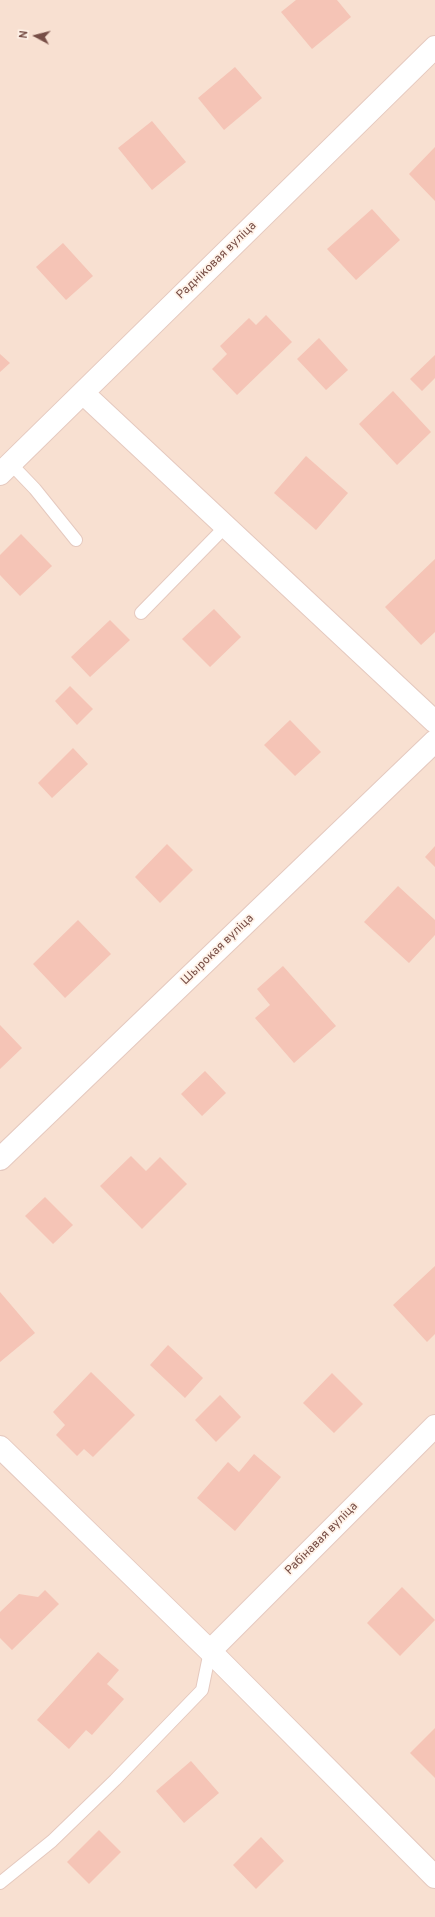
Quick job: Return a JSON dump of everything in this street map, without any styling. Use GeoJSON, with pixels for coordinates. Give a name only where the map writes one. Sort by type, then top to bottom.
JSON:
{"type":"FeatureCollection","features":[{"type":"Feature","properties":{"kind":"street","name":"Радніковая вуліца"},"geometry":{"type":"LineString","coordinates":[[6,469],[435,48]]}},
{"type":"Feature","properties":{"kind":"street"},"geometry":{"type":"LineString","coordinates":[[83,393],[435,722]]}},
{"type":"Feature","properties":{"kind":"street","name":"Шырокая вуліца"},"geometry":{"type":"LineString","coordinates":[[0,1160],[435,741]]}},
{"type":"Feature","properties":{"kind":"street","name":"Рабінавая вуліца"},"geometry":{"type":"LineString","coordinates":[[210,1651],[435,1426]]}},
{"type":"Feature","properties":{"kind":"street"},"geometry":{"type":"LineString","coordinates":[[0,1447],[210,1651],[435,1877]]}},
{"type":"Feature","properties":{"kind":"lane"},"geometry":{"type":"LineString","coordinates":[[6,469],[35,489],[76,540]]}},
{"type":"Feature","properties":{"kind":"lane"},"geometry":{"type":"LineString","coordinates":[[141,613],[226,527]]}},
{"type":"Feature","properties":{"kind":"lane"},"geometry":{"type":"LineString","coordinates":[[0,1883],[52,1841],[115,1780],[202,1690],[210,1651]]}},
{"type":"Feature","properties":{"kind":"shaded area"},"geometry":{"type":"Polygon","coordinates":[[[0,0],[435,0],[435,1917],[0,1917],[0,0]]]}},
{"type":"Feature","properties":{"kind":"building"},"geometry":{"type":"Polygon","coordinates":[[[296,0],[337,0],[351,17],[312,49],[281,12],[296,0]]]}},
{"type":"Feature","properties":{"kind":"building"},"geometry":{"type":"Polygon","coordinates":[[[235,67],[262,98],[224,130],[198,98],[235,67]]]}},
{"type":"Feature","properties":{"kind":"building"},"geometry":{"type":"Polygon","coordinates":[[[152,121],[186,162],[152,190],[118,148],[152,121]]]}},
{"type":"Feature","properties":{"kind":"building"},"geometry":{"type":"Polygon","coordinates":[[[435,147],[435,201],[409,174],[435,147]]]}},
{"type":"Feature","properties":{"kind":"building"},"geometry":{"type":"Polygon","coordinates":[[[372,209],[400,240],[356,280],[327,249],[372,209]]]}},
{"type":"Feature","properties":{"kind":"building"},"geometry":{"type":"Polygon","coordinates":[[[63,243],[93,276],[66,300],[36,267],[63,243]]]}},
{"type":"Feature","properties":{"kind":"building"},"geometry":{"type":"Polygon","coordinates":[[[266,315],[292,342],[237,395],[212,369],[227,354],[220,346],[249,318],[256,325],[266,315]]]}},
{"type":"Feature","properties":{"kind":"building"},"geometry":{"type":"Polygon","coordinates":[[[319,338],[348,370],[326,390],[297,359],[319,338]]]}},
{"type":"Feature","properties":{"kind":"building"},"geometry":{"type":"Polygon","coordinates":[[[0,354],[10,363],[0,372],[0,354]]]}},
{"type":"Feature","properties":{"kind":"building"},"geometry":{"type":"Polygon","coordinates":[[[435,355],[435,378],[422,391],[410,379],[435,355]]]}},
{"type":"Feature","properties":{"kind":"building"},"geometry":{"type":"Polygon","coordinates":[[[393,391],[431,432],[397,465],[359,424],[393,391]]]}},
{"type":"Feature","properties":{"kind":"building"},"geometry":{"type":"Polygon","coordinates":[[[306,456],[348,493],[316,530],[274,493],[306,456]]]}},
{"type":"Feature","properties":{"kind":"building"},"geometry":{"type":"Polygon","coordinates":[[[21,534],[52,566],[20,596],[0,575],[0,555],[21,534]]]}},
{"type":"Feature","properties":{"kind":"building"},"geometry":{"type":"Polygon","coordinates":[[[435,559],[435,632],[421,645],[385,607],[435,559]]]}},
{"type":"Feature","properties":{"kind":"building"},"geometry":{"type":"Polygon","coordinates":[[[214,609],[241,637],[210,667],[182,639],[214,609]]]}},
{"type":"Feature","properties":{"kind":"building"},"geometry":{"type":"Polygon","coordinates":[[[110,620],[130,640],[90,677],[71,657],[110,620]]]}},
{"type":"Feature","properties":{"kind":"building"},"geometry":{"type":"Polygon","coordinates":[[[70,686],[93,709],[77,725],[55,701],[70,686]]]}},
{"type":"Feature","properties":{"kind":"building"},"geometry":{"type":"Polygon","coordinates":[[[290,720],[321,752],[295,776],[264,745],[290,720]]]}},
{"type":"Feature","properties":{"kind":"building"},"geometry":{"type":"Polygon","coordinates":[[[73,748],[88,764],[52,798],[38,783],[73,748]]]}},
{"type":"Feature","properties":{"kind":"building"},"geometry":{"type":"Polygon","coordinates":[[[167,844],[193,870],[160,903],[135,877],[167,844]]]}},
{"type":"Feature","properties":{"kind":"building"},"geometry":{"type":"Polygon","coordinates":[[[435,846],[435,867],[425,857],[435,846]]]}},
{"type":"Feature","properties":{"kind":"building"},"geometry":{"type":"Polygon","coordinates":[[[398,886],[435,920],[435,935],[409,963],[364,922],[398,886]]]}},
{"type":"Feature","properties":{"kind":"building"},"geometry":{"type":"Polygon","coordinates":[[[78,920],[111,954],[65,998],[33,964],[78,920]]]}},
{"type":"Feature","properties":{"kind":"building"},"geometry":{"type":"Polygon","coordinates":[[[283,966],[336,1026],[294,1063],[255,1018],[270,1005],[257,989],[283,966]]]}},
{"type":"Feature","properties":{"kind":"building"},"geometry":{"type":"Polygon","coordinates":[[[0,1025],[22,1048],[0,1069],[0,1025]]]}},
{"type":"Feature","properties":{"kind":"building"},"geometry":{"type":"Polygon","coordinates":[[[205,1071],[226,1093],[202,1116],[181,1094],[205,1071]]]}},
{"type":"Feature","properties":{"kind":"building"},"geometry":{"type":"Polygon","coordinates":[[[131,1156],[146,1171],[160,1157],[187,1184],[142,1229],[100,1186],[131,1156]]]}},
{"type":"Feature","properties":{"kind":"building"},"geometry":{"type":"Polygon","coordinates":[[[45,1197],[73,1225],[53,1244],[25,1216],[45,1197]]]}},
{"type":"Feature","properties":{"kind":"building"},"geometry":{"type":"Polygon","coordinates":[[[435,1266],[435,1334],[427,1342],[393,1305],[435,1266]]]}},
{"type":"Feature","properties":{"kind":"building"},"geometry":{"type":"Polygon","coordinates":[[[0,1292],[35,1333],[0,1362],[0,1292]]]}},
{"type":"Feature","properties":{"kind":"building"},"geometry":{"type":"Polygon","coordinates":[[[168,1345],[203,1378],[185,1398],[150,1365],[168,1345]]]}},
{"type":"Feature","properties":{"kind":"building"},"geometry":{"type":"Polygon","coordinates":[[[91,1372],[135,1415],[93,1457],[84,1449],[77,1456],[56,1435],[65,1425],[53,1412],[91,1372]]]}},
{"type":"Feature","properties":{"kind":"building"},"geometry":{"type":"Polygon","coordinates":[[[332,1373],[363,1404],[334,1433],[303,1403],[332,1373]]]}},
{"type":"Feature","properties":{"kind":"building"},"geometry":{"type":"Polygon","coordinates":[[[220,1395],[241,1417],[216,1442],[195,1420],[220,1395]]]}},
{"type":"Feature","properties":{"kind":"building"},"geometry":{"type":"Polygon","coordinates":[[[254,1454],[281,1477],[235,1531],[197,1498],[228,1462],[239,1472],[254,1454]]]}},
{"type":"Feature","properties":{"kind":"building"},"geometry":{"type":"Polygon","coordinates":[[[402,1587],[435,1620],[400,1656],[367,1623],[402,1587]]]}},
{"type":"Feature","properties":{"kind":"building"},"geometry":{"type":"Polygon","coordinates":[[[45,1590],[59,1604],[12,1650],[0,1638],[0,1612],[19,1594],[38,1597],[45,1590]]]}},
{"type":"Feature","properties":{"kind":"building"},"geometry":{"type":"Polygon","coordinates":[[[98,1652],[119,1670],[107,1684],[124,1699],[92,1735],[86,1730],[69,1749],[37,1720],[98,1652]]]}},
{"type":"Feature","properties":{"kind":"building"},"geometry":{"type":"Polygon","coordinates":[[[435,1728],[435,1778],[410,1753],[435,1728]]]}},
{"type":"Feature","properties":{"kind":"building"},"geometry":{"type":"Polygon","coordinates":[[[191,1761],[219,1793],[184,1823],[156,1791],[191,1761]]]}},
{"type":"Feature","properties":{"kind":"building"},"geometry":{"type":"Polygon","coordinates":[[[99,1830],[121,1852],[89,1884],[67,1862],[99,1830]]]}},
{"type":"Feature","properties":{"kind":"building"},"geometry":{"type":"Polygon","coordinates":[[[261,1837],[284,1861],[256,1889],[233,1865],[261,1837]]]}}]}
